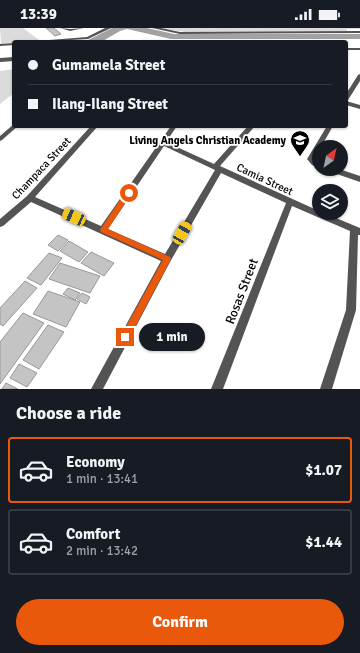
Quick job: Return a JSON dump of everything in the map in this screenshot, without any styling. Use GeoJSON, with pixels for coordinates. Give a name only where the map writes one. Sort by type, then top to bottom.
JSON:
{"type":"FeatureCollection","features":[{"type":"Feature","properties":{"kind":"street"},"geometry":{"type":"LineString","coordinates":[[62,40],[88,38],[109,28]]}},
{"type":"Feature","properties":{"kind":"street"},"geometry":{"type":"LineString","coordinates":[[154,28],[180,33],[360,32]]}},
{"type":"Feature","properties":{"kind":"street"},"geometry":{"type":"LineString","coordinates":[[0,46],[12,44]]}},
{"type":"Feature","properties":{"kind":"street"},"geometry":{"type":"LineString","coordinates":[[348,49],[360,49]]}},
{"type":"Feature","properties":{"kind":"street"},"geometry":{"type":"LineString","coordinates":[[0,60],[12,59]]}},
{"type":"Feature","properties":{"kind":"street"},"geometry":{"type":"LineString","coordinates":[[348,96],[358,84],[360,76]]}},
{"type":"Feature","properties":{"kind":"street"},"geometry":{"type":"LineString","coordinates":[[348,104],[360,107]]}},
{"type":"Feature","properties":{"kind":"street"},"geometry":{"type":"LineString","coordinates":[[0,139],[13,128]]}},
{"type":"Feature","properties":{"kind":"street","name":"Champaca Street"},"geometry":{"type":"LineString","coordinates":[[0,224],[30,198],[93,128]]}},
{"type":"Feature","properties":{"kind":"street"},"geometry":{"type":"LineString","coordinates":[[103,230],[173,128]]}},
{"type":"Feature","properties":{"kind":"street"},"geometry":{"type":"LineString","coordinates":[[97,389],[217,168],[250,128]]}},
{"type":"Feature","properties":{"kind":"street"},"geometry":{"type":"LineString","coordinates":[[322,140],[329,128]]}},
{"type":"Feature","properties":{"kind":"street","name":"Camia Street"},"geometry":{"type":"LineString","coordinates":[[163,143],[290,202],[357,231]]}},
{"type":"Feature","properties":{"kind":"street"},"geometry":{"type":"LineString","coordinates":[[348,175],[360,179]]}},
{"type":"Feature","properties":{"kind":"street"},"geometry":{"type":"LineString","coordinates":[[30,198],[167,259]]}},
{"type":"Feature","properties":{"kind":"street","name":"Rosas Street"},"geometry":{"type":"LineString","coordinates":[[217,389],[290,202]]}},
{"type":"Feature","properties":{"kind":"street"},"geometry":{"type":"LineString","coordinates":[[326,389],[351,310],[357,231]]}},
{"type":"Feature","properties":{"kind":"lane"},"geometry":{"type":"LineString","coordinates":[[62,28],[70,30],[82,28]]}},
{"type":"Feature","properties":{"kind":"shaded area"},"geometry":{"type":"Polygon","coordinates":[[[0,28],[23,28],[39,40],[12,40],[12,43],[1,44],[0,28]]]}},
{"type":"Feature","properties":{"kind":"shaded area"},"geometry":{"type":"Polygon","coordinates":[[[112,28],[147,28],[174,34],[360,34],[360,39],[171,39],[127,29],[120,31],[104,40],[88,40],[112,28]]]}},
{"type":"Feature","properties":{"kind":"shaded area"},"geometry":{"type":"Polygon","coordinates":[[[159,28],[360,29],[347,29],[347,31],[185,32],[159,28]]]}},
{"type":"Feature","properties":{"kind":"shaded area"},"geometry":{"type":"Polygon","coordinates":[[[12,69],[12,95],[0,104],[0,71],[12,69]]]}},
{"type":"Feature","properties":{"kind":"building"},"geometry":{"type":"Polygon","coordinates":[[[46,28],[54,28],[61,34],[55,36],[46,28]]]}},
{"type":"Feature","properties":{"kind":"building"},"geometry":{"type":"Polygon","coordinates":[[[58,235],[68,240],[58,251],[48,245],[58,235]]]}},
{"type":"Feature","properties":{"kind":"building"},"geometry":{"type":"Polygon","coordinates":[[[69,241],[88,252],[79,262],[60,251],[69,241]]]}},
{"type":"Feature","properties":{"kind":"building"},"geometry":{"type":"Polygon","coordinates":[[[91,252],[114,263],[104,276],[81,263],[91,252]]]}},
{"type":"Feature","properties":{"kind":"building"},"geometry":{"type":"Polygon","coordinates":[[[49,253],[62,258],[41,285],[27,278],[49,253]]]}},
{"type":"Feature","properties":{"kind":"building"},"geometry":{"type":"Polygon","coordinates":[[[60,263],[100,276],[90,293],[49,279],[60,263]]]}},
{"type":"Feature","properties":{"kind":"building"},"geometry":{"type":"Polygon","coordinates":[[[25,281],[37,288],[3,326],[0,324],[0,308],[25,281]]]}},
{"type":"Feature","properties":{"kind":"building"},"geometry":{"type":"Polygon","coordinates":[[[68,288],[80,293],[75,300],[63,294],[68,288]]]}},
{"type":"Feature","properties":{"kind":"building"},"geometry":{"type":"Polygon","coordinates":[[[48,291],[80,302],[66,327],[33,314],[48,291]]]}},
{"type":"Feature","properties":{"kind":"building"},"geometry":{"type":"Polygon","coordinates":[[[82,293],[90,297],[86,304],[77,299],[82,293]]]}},
{"type":"Feature","properties":{"kind":"building"},"geometry":{"type":"Polygon","coordinates":[[[23,313],[44,323],[0,384],[0,342],[23,313]]]}},
{"type":"Feature","properties":{"kind":"building"},"geometry":{"type":"Polygon","coordinates":[[[48,325],[64,332],[39,369],[23,360],[48,325]]]}},
{"type":"Feature","properties":{"kind":"building"},"geometry":{"type":"Polygon","coordinates":[[[19,364],[37,373],[27,387],[10,378],[19,364]]]}},
{"type":"Feature","properties":{"kind":"building"},"geometry":{"type":"Polygon","coordinates":[[[6,383],[18,389],[2,389],[6,383]]]}},
{"type":"Feature","properties":{"kind":"place","name":"Living Angels Christian Academy"},"geometry":{"type":"Point","coordinates":[300,157]}},
{"type":"Feature","properties":{"kind":"route"},"geometry":{"type":"LineString","coordinates":[[125,337],[167,259],[103,230],[129,193]]}}]}
